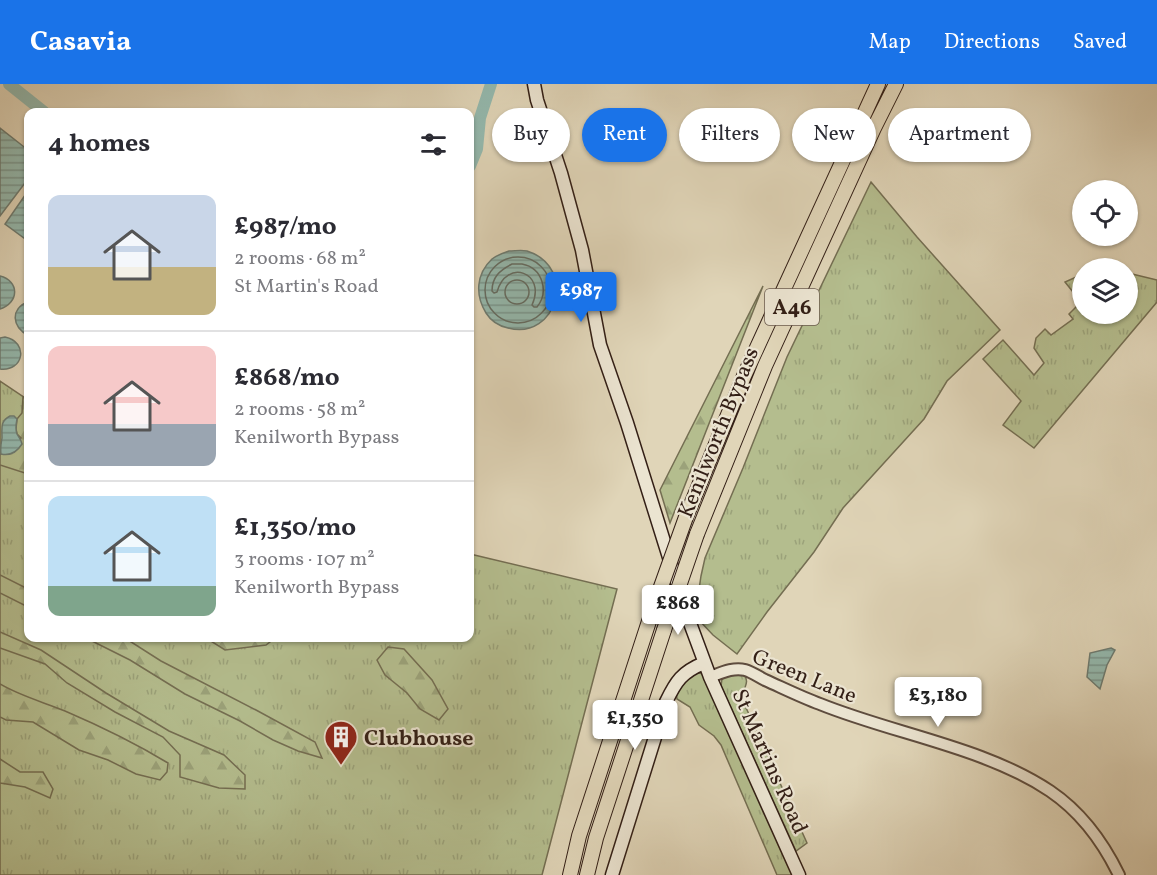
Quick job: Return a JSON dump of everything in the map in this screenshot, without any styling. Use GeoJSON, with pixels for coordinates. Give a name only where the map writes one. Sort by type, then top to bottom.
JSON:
{"type":"FeatureCollection","features":[{"type":"Feature","properties":{"kind":"highway","name":"Kenilworth Bypass"},"geometry":{"type":"LineString","coordinates":[[570,875],[579,836],[653,609],[686,517],[744,376],[878,84]]}},
{"type":"Feature","properties":{"kind":"highway","name":"Kenilworth Bypass"},"geometry":{"type":"LineString","coordinates":[[587,875],[596,838],[697,534],[765,366],[896,84]]}},
{"type":"Feature","properties":{"kind":"main road","name":"St Martins Road"},"geometry":{"type":"LineString","coordinates":[[534,84],[582,250],[600,345],[627,423],[684,607],[710,677],[799,875]]}},
{"type":"Feature","properties":{"kind":"main road"},"geometry":{"type":"LineString","coordinates":[[612,875],[666,702],[682,676],[704,663]]}},
{"type":"Feature","properties":{"kind":"street","name":"Green Lane"},"geometry":{"type":"LineString","coordinates":[[710,677],[732,669],[747,671],[820,704],[969,753],[1017,772],[1053,792],[1076,813],[1098,837],[1119,875]]}},
{"type":"Feature","properties":{"kind":"green space"},"geometry":{"type":"Polygon","coordinates":[[[871,182],[1000,330],[947,381],[924,419],[843,508],[814,552],[737,654],[713,635],[697,618],[697,603],[705,558],[787,357],[871,182]]]}},
{"type":"Feature","properties":{"kind":"green space"},"geometry":{"type":"Polygon","coordinates":[[[1138,275],[1157,280],[1157,302],[1034,448],[1003,425],[1021,401],[983,359],[1003,340],[1034,375],[1044,363],[1034,348],[1036,338],[1045,329],[1051,335],[1072,320],[1072,324],[1138,324],[1138,275]]]}},
{"type":"Feature","properties":{"kind":"green space"},"geometry":{"type":"Polygon","coordinates":[[[1072,279],[1072,291],[1065,282],[1072,279]]]}},
{"type":"Feature","properties":{"kind":"green space"},"geometry":{"type":"Polygon","coordinates":[[[763,286],[670,523],[660,490],[763,286]]]}},
{"type":"Feature","properties":{"kind":"green space"},"geometry":{"type":"Polygon","coordinates":[[[0,381],[24,397],[24,642],[474,642],[474,555],[617,589],[542,875],[0,875],[0,381]]]}},
{"type":"Feature","properties":{"kind":"green space"},"geometry":{"type":"Polygon","coordinates":[[[23,397],[24,473],[0,465],[0,452],[1,454],[21,438],[16,429],[17,419],[22,413],[23,397]]]}},
{"type":"Feature","properties":{"kind":"green space"},"geometry":{"type":"Polygon","coordinates":[[[0,575],[24,587],[24,605],[0,593],[0,575]]]}},
{"type":"Feature","properties":{"kind":"green space"},"geometry":{"type":"Polygon","coordinates":[[[0,632],[41,650],[169,731],[224,755],[245,775],[245,789],[219,788],[180,777],[180,755],[163,737],[67,683],[45,664],[0,648],[0,632]]]}},
{"type":"Feature","properties":{"kind":"green space"},"geometry":{"type":"Polygon","coordinates":[[[94,642],[131,642],[161,661],[315,742],[322,758],[273,740],[185,694],[130,660],[94,642]]]}},
{"type":"Feature","properties":{"kind":"green space"},"geometry":{"type":"Polygon","coordinates":[[[212,642],[270,642],[266,645],[225,650],[212,642]]]}},
{"type":"Feature","properties":{"kind":"green space"},"geometry":{"type":"Polygon","coordinates":[[[388,647],[404,649],[432,680],[448,709],[439,720],[420,709],[407,693],[385,675],[377,660],[388,647]]]}},
{"type":"Feature","properties":{"kind":"green space"},"geometry":{"type":"Polygon","coordinates":[[[695,672],[703,674],[795,875],[777,875],[721,745],[714,736],[699,725],[690,707],[677,699],[676,691],[695,672]]]}},
{"type":"Feature","properties":{"kind":"green space"},"geometry":{"type":"Polygon","coordinates":[[[730,674],[744,674],[746,678],[743,701],[807,843],[796,851],[721,686],[722,679],[730,674]]]}},
{"type":"Feature","properties":{"kind":"green space"},"geometry":{"type":"Polygon","coordinates":[[[0,684],[130,742],[168,763],[167,772],[160,780],[136,774],[108,760],[79,750],[33,722],[6,720],[0,717],[0,684]]]}},
{"type":"Feature","properties":{"kind":"green space"},"geometry":{"type":"Polygon","coordinates":[[[0,759],[20,772],[43,772],[53,789],[50,798],[25,787],[0,783],[0,759]]]}},
{"type":"Feature","properties":{"kind":"water"},"geometry":{"type":"Polygon","coordinates":[[[0,128],[24,147],[24,184],[0,216],[0,128]]]}},
{"type":"Feature","properties":{"kind":"water"},"geometry":{"type":"Polygon","coordinates":[[[24,197],[24,238],[5,224],[24,197]]]}},
{"type":"Feature","properties":{"kind":"water"},"geometry":{"type":"Polygon","coordinates":[[[509,251],[527,251],[543,259],[552,272],[556,286],[555,300],[549,314],[539,324],[525,329],[508,328],[496,323],[486,313],[480,299],[479,285],[483,271],[492,259],[509,251]]]}},
{"type":"Feature","properties":{"kind":"water"},"geometry":{"type":"Polygon","coordinates":[[[0,276],[11,282],[15,292],[11,302],[0,309],[0,276]]]}},
{"type":"Feature","properties":{"kind":"water"},"geometry":{"type":"Polygon","coordinates":[[[24,304],[24,333],[19,328],[15,318],[24,304]]]}},
{"type":"Feature","properties":{"kind":"water"},"geometry":{"type":"Polygon","coordinates":[[[5,337],[18,345],[20,356],[14,366],[0,369],[0,338],[5,337]]]}},
{"type":"Feature","properties":{"kind":"water"},"geometry":{"type":"Polygon","coordinates":[[[10,416],[17,419],[16,432],[22,444],[13,453],[1,454],[2,425],[10,416]]]}},
{"type":"Feature","properties":{"kind":"water"},"geometry":{"type":"Polygon","coordinates":[[[1111,648],[1115,650],[1107,665],[1100,689],[1087,677],[1090,653],[1111,648]]]}},
{"type":"Feature","properties":{"kind":"waterway"},"geometry":{"type":"LineString","coordinates":[[9,84],[39,108]]}},
{"type":"Feature","properties":{"kind":"waterway"},"geometry":{"type":"LineString","coordinates":[[474,156],[477,149],[480,118],[491,84]]}},
{"type":"Feature","properties":{"kind":"place","name":"Clubhouse"},"geometry":{"type":"Point","coordinates":[341,766]}}]}
